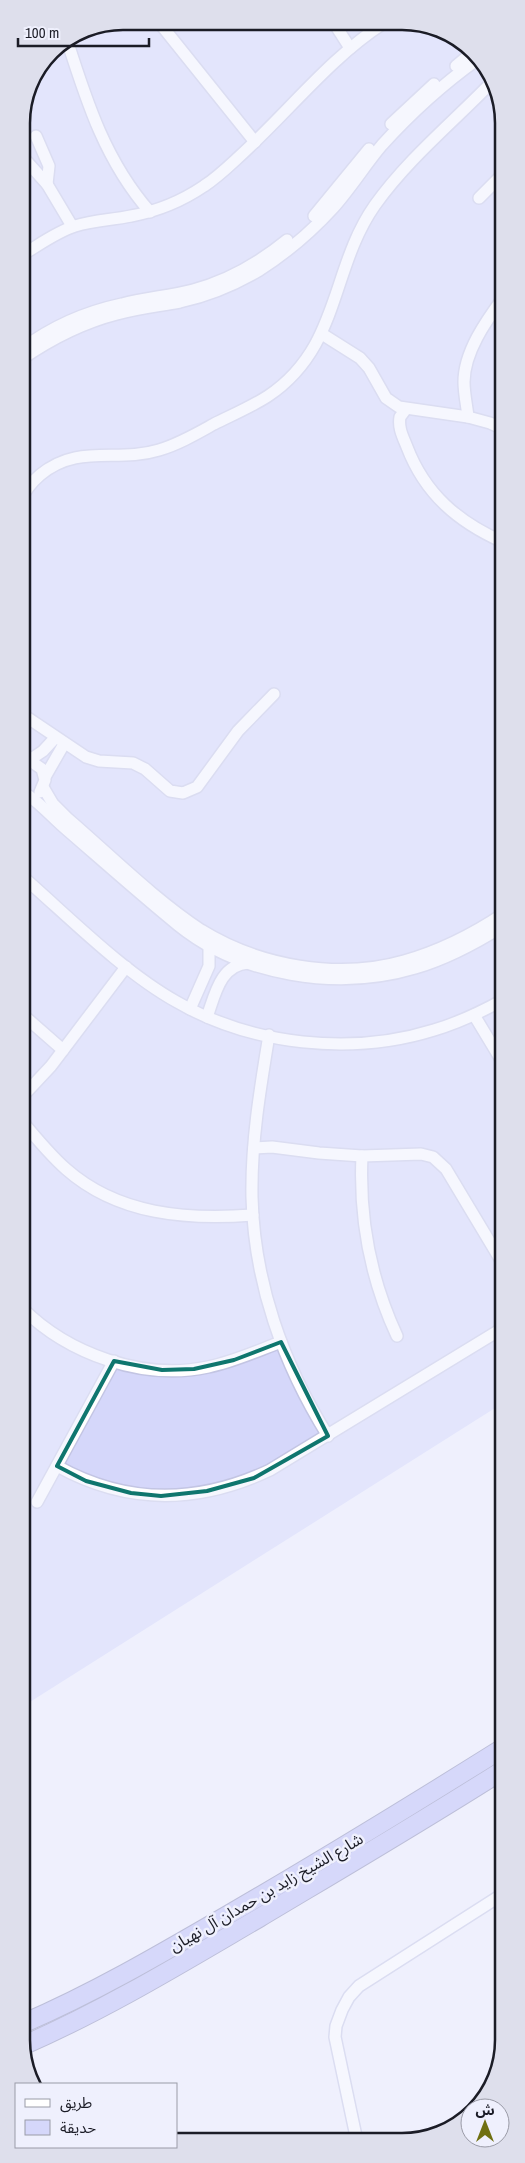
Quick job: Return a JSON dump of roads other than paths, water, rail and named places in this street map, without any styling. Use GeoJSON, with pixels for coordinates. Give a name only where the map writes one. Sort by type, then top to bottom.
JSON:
{"type":"FeatureCollection","features":[{"type":"Feature","properties":{"kind":"highway","name":"شارع الشيخ زايد بن حمدان آل نهيان"},"geometry":{"type":"LineString","coordinates":[[30,2020],[138,1966],[298,1874],[495,1753]]}},
{"type":"Feature","properties":{"kind":"highway","name":"شارع الشيخ زايد بن حمدان آل نهيان"},"geometry":{"type":"LineString","coordinates":[[30,2042],[146,1984],[415,1826],[495,1776]]}},
{"type":"Feature","properties":{"kind":"street"},"geometry":{"type":"LineString","coordinates":[[164,30],[255,142]]}},
{"type":"Feature","properties":{"kind":"street"},"geometry":{"type":"LineString","coordinates":[[338,30],[350,48]]}},
{"type":"Feature","properties":{"kind":"street"},"geometry":{"type":"LineString","coordinates":[[30,250],[72,226],[150,212],[179,201],[200,189],[220,174],[255,142],[330,66],[374,30]]}},
{"type":"Feature","properties":{"kind":"street"},"geometry":{"type":"LineString","coordinates":[[69,47],[104,145],[130,187],[150,212]]}},
{"type":"Feature","properties":{"kind":"street"},"geometry":{"type":"LineString","coordinates":[[30,344],[73,319],[122,304],[167,296],[206,286],[234,274],[273,251],[313,217],[371,147],[404,111],[442,76],[468,57]]}},
{"type":"Feature","properties":{"kind":"street"},"geometry":{"type":"LineString","coordinates":[[30,354],[50,341],[81,326],[132,310],[196,298],[227,286],[264,266],[285,252],[318,223],[333,208],[382,146],[418,108],[473,63]]}},
{"type":"Feature","properties":{"kind":"street"},"geometry":{"type":"LineString","coordinates":[[30,488],[37,478],[62,462],[80,456],[135,455],[158,450],[180,442],[256,404],[275,391],[292,376],[311,353],[322,334],[355,240],[375,206],[425,147],[488,86]]}},
{"type":"Feature","properties":{"kind":"street"},"geometry":{"type":"LineString","coordinates":[[36,136],[49,166],[47,184]]}},
{"type":"Feature","properties":{"kind":"street"},"geometry":{"type":"LineString","coordinates":[[30,164],[47,184],[72,226]]}},
{"type":"Feature","properties":{"kind":"street"},"geometry":{"type":"LineString","coordinates":[[479,198],[495,182]]}},
{"type":"Feature","properties":{"kind":"street"},"geometry":{"type":"LineString","coordinates":[[495,310],[481,332],[467,365],[464,381],[473,419],[495,433]]}},
{"type":"Feature","properties":{"kind":"street"},"geometry":{"type":"LineString","coordinates":[[322,334],[360,358],[369,368],[386,398],[399,407],[473,419],[495,426]]}},
{"type":"Feature","properties":{"kind":"street"},"geometry":{"type":"LineString","coordinates":[[406,409],[400,418],[400,428],[417,470],[427,486],[459,516],[482,532],[495,538]]}},
{"type":"Feature","properties":{"kind":"street"},"geometry":{"type":"LineString","coordinates":[[30,720],[60,741],[92,759],[133,763],[145,769],[170,791],[177,793],[188,792],[197,787],[232,738],[274,694]]}},
{"type":"Feature","properties":{"kind":"street"},"geometry":{"type":"LineString","coordinates":[[30,759],[60,741]]}},
{"type":"Feature","properties":{"kind":"street"},"geometry":{"type":"LineString","coordinates":[[30,795],[37,794],[44,782],[60,741]]}},
{"type":"Feature","properties":{"kind":"street"},"geometry":{"type":"LineString","coordinates":[[30,763],[39,766],[54,804],[67,818],[187,920],[225,943],[267,959],[301,966],[335,969],[386,965],[404,961],[441,947],[477,930],[495,919]]}},
{"type":"Feature","properties":{"kind":"street"},"geometry":{"type":"LineString","coordinates":[[30,800],[179,926],[209,946],[249,963],[316,977],[353,978],[385,975],[432,963],[495,931]]}},
{"type":"Feature","properties":{"kind":"street"},"geometry":{"type":"LineString","coordinates":[[30,883],[126,967],[163,994],[207,1017],[237,1028],[293,1040],[332,1043],[383,1041],[433,1030],[474,1015],[495,1004]]}},
{"type":"Feature","properties":{"kind":"street"},"geometry":{"type":"LineString","coordinates":[[190,1009],[209,966],[209,946]]}},
{"type":"Feature","properties":{"kind":"street"},"geometry":{"type":"LineString","coordinates":[[207,1017],[223,977],[239,964],[249,963]]}},
{"type":"Feature","properties":{"kind":"street"},"geometry":{"type":"LineString","coordinates":[[30,1088],[63,1050],[126,967]]}},
{"type":"Feature","properties":{"kind":"street"},"geometry":{"type":"LineString","coordinates":[[202,984],[217,990]]}},
{"type":"Feature","properties":{"kind":"street"},"geometry":{"type":"LineString","coordinates":[[474,1015],[495,1050]]}},
{"type":"Feature","properties":{"kind":"street"},"geometry":{"type":"LineString","coordinates":[[30,1021],[63,1050]]}},
{"type":"Feature","properties":{"kind":"street"},"geometry":{"type":"LineString","coordinates":[[269,1035],[254,1148],[253,1215],[262,1281],[280,1342],[299,1385],[328,1436]]}},
{"type":"Feature","properties":{"kind":"street"},"geometry":{"type":"LineString","coordinates":[[30,1130],[67,1170],[90,1187],[116,1200],[150,1211],[185,1216],[220,1217],[253,1215]]}},
{"type":"Feature","properties":{"kind":"street"},"geometry":{"type":"LineString","coordinates":[[254,1148],[272,1147],[319,1154],[362,1156],[421,1154],[438,1160],[446,1169],[495,1251]]}},
{"type":"Feature","properties":{"kind":"street"},"geometry":{"type":"LineString","coordinates":[[362,1156],[361,1197],[368,1252],[381,1298],[397,1336]]}},
{"type":"Feature","properties":{"kind":"street"},"geometry":{"type":"LineString","coordinates":[[30,1315],[56,1336],[84,1351],[114,1361],[162,1370],[194,1369],[234,1360],[280,1342]]}},
{"type":"Feature","properties":{"kind":"street"},"geometry":{"type":"LineString","coordinates":[[57,1466],[86,1481],[116,1490],[146,1495],[184,1494],[223,1488],[254,1478],[328,1436],[495,1333]]}},
{"type":"Feature","properties":{"kind":"street"},"geometry":{"type":"LineString","coordinates":[[38,1502],[114,1361]]}},
{"type":"Feature","properties":{"kind":"street"},"geometry":{"type":"LineString","coordinates":[[355,2133],[335,2037],[337,2022],[345,2003],[365,1981],[495,1900]]}}]}
